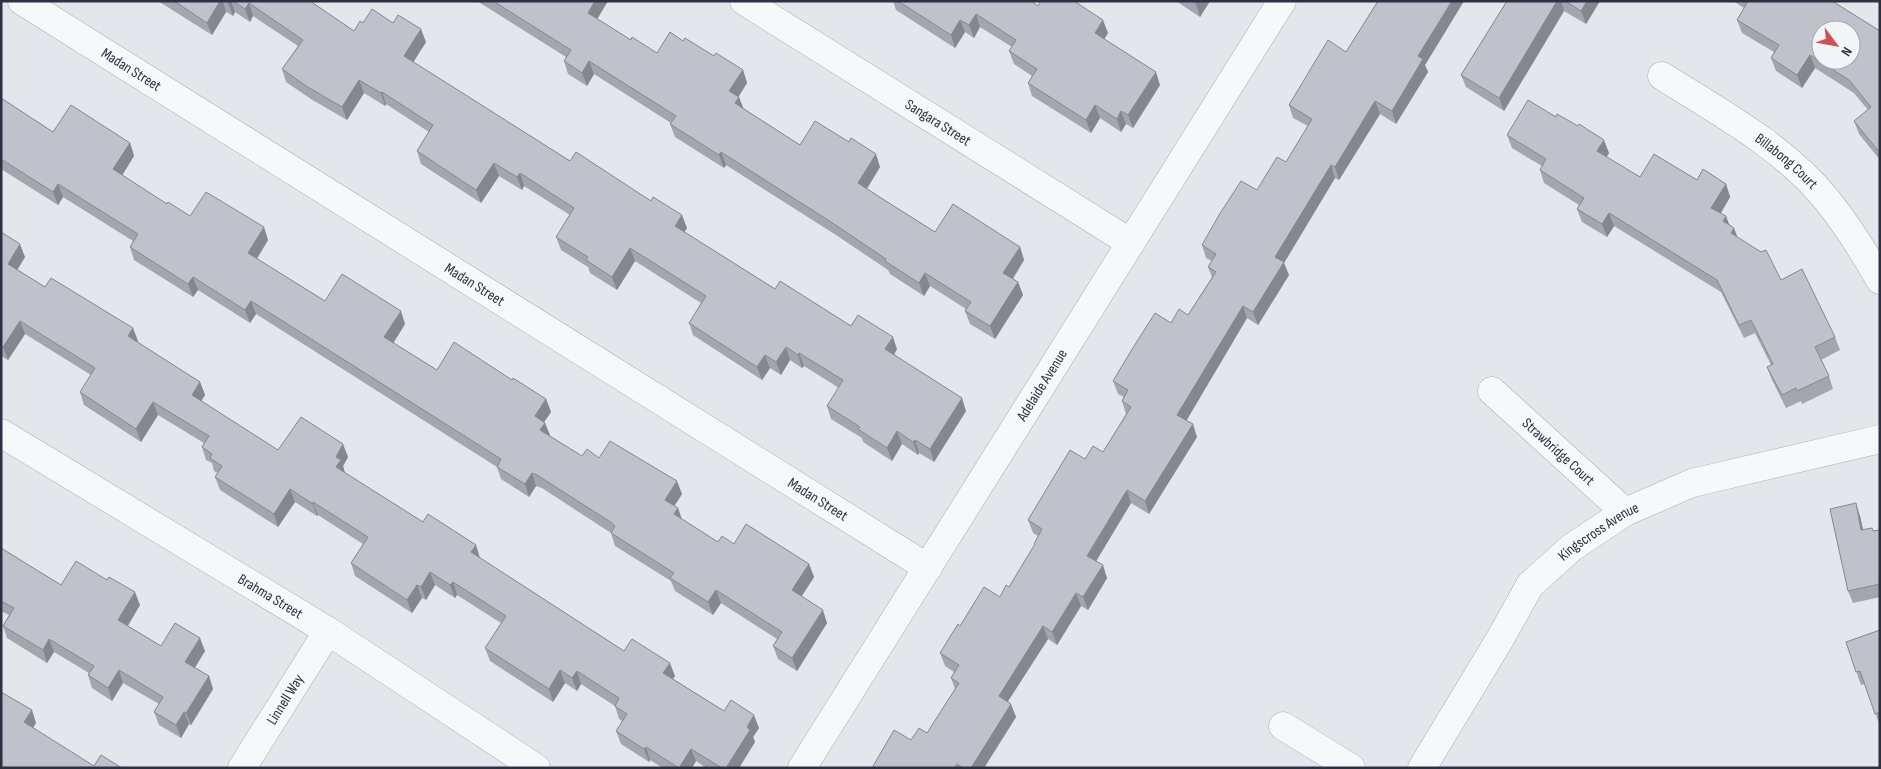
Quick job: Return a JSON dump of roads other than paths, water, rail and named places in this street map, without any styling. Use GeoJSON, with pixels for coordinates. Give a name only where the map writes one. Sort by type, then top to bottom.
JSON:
{"type":"FeatureCollection","features":[{"type":"Feature","properties":{"kind":"street","name":"Madan Street"},"geometry":{"type":"LineString","coordinates":[[22,1],[928,568]]}},
{"type":"Feature","properties":{"kind":"street","name":"Sangara Street"},"geometry":{"type":"LineString","coordinates":[[744,1],[1131,243]]}},
{"type":"Feature","properties":{"kind":"street","name":"Adelaide Avenue"},"geometry":{"type":"LineString","coordinates":[[802,768],[1282,1]]}},
{"type":"Feature","properties":{"kind":"street","name":"Billabong Court"},"geometry":{"type":"LineString","coordinates":[[1662,76],[1742,126],[1787,160],[1826,199],[1859,243],[1880,280]]}},
{"type":"Feature","properties":{"kind":"street","name":"Strawbridge Court"},"geometry":{"type":"LineString","coordinates":[[1492,392],[1625,512]]}},
{"type":"Feature","properties":{"kind":"street","name":"Brahma Street"},"geometry":{"type":"LineString","coordinates":[[1,433],[328,631],[536,768]]}},
{"type":"Feature","properties":{"kind":"street","name":"Kingscross Avenue"},"geometry":{"type":"LineString","coordinates":[[1422,768],[1500,639],[1530,585],[1571,548],[1625,512],[1692,483],[1880,438]]}},
{"type":"Feature","properties":{"kind":"street","name":"Linnell Way"},"geometry":{"type":"LineString","coordinates":[[242,768],[328,631]]}},
{"type":"Feature","properties":{"kind":"street"},"geometry":{"type":"LineString","coordinates":[[1283,726],[1351,768]]}}]}
